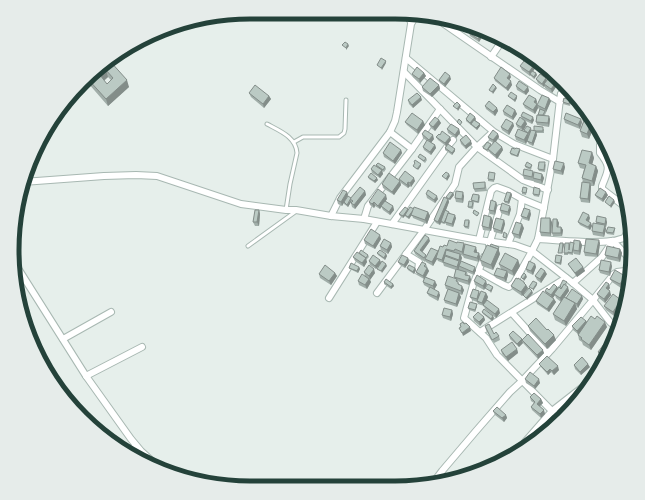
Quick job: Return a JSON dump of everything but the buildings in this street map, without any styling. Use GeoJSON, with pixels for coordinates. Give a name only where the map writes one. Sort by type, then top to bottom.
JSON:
{"type":"FeatureCollection","features":[{"type":"Feature","properties":{"kind":"street"},"geometry":{"type":"LineString","coordinates":[[331,216],[340,198],[390,132],[396,117],[411,24],[414,19]]}},
{"type":"Feature","properties":{"kind":"street"},"geometry":{"type":"LineString","coordinates":[[444,24],[560,102]]}},
{"type":"Feature","properties":{"kind":"street"},"geometry":{"type":"LineString","coordinates":[[491,57],[500,44]]}},
{"type":"Feature","properties":{"kind":"street"},"geometry":{"type":"LineString","coordinates":[[406,58],[494,132],[514,144],[553,159]]}},
{"type":"Feature","properties":{"kind":"street"},"geometry":{"type":"LineString","coordinates":[[404,72],[477,147],[523,180],[548,190]]}},
{"type":"Feature","properties":{"kind":"street"},"geometry":{"type":"LineString","coordinates":[[479,271],[509,287],[514,283],[538,239],[548,190],[560,102],[563,92]]}},
{"type":"Feature","properties":{"kind":"street"},"geometry":{"type":"LineString","coordinates":[[364,219],[368,206],[440,110]]}},
{"type":"Feature","properties":{"kind":"street"},"geometry":{"type":"LineString","coordinates":[[390,132],[412,149]]}},
{"type":"Feature","properties":{"kind":"street"},"geometry":{"type":"LineString","coordinates":[[378,293],[454,186],[459,167],[477,147],[494,132]]}},
{"type":"Feature","properties":{"kind":"street"},"geometry":{"type":"LineString","coordinates":[[392,224],[453,140]]}},
{"type":"Feature","properties":{"kind":"street"},"geometry":{"type":"LineString","coordinates":[[600,145],[600,153],[608,165],[602,189],[622,204]]}},
{"type":"Feature","properties":{"kind":"street"},"geometry":{"type":"LineString","coordinates":[[29,182],[104,176],[157,176],[241,204],[364,219],[522,247],[532,251],[593,300],[614,325]]}},
{"type":"Feature","properties":{"kind":"street"},"geometry":{"type":"LineString","coordinates":[[479,240],[491,191],[497,187],[544,208]]}},
{"type":"Feature","properties":{"kind":"street"},"geometry":{"type":"LineString","coordinates":[[508,244],[520,214],[522,199]]}},
{"type":"Feature","properties":{"kind":"street"},"geometry":{"type":"LineString","coordinates":[[500,208],[490,242],[479,271],[466,297],[464,318],[486,338],[496,355],[552,411],[557,414]]}},
{"type":"Feature","properties":{"kind":"street"},"geometry":{"type":"LineString","coordinates":[[329,298],[377,222]]}},
{"type":"Feature","properties":{"kind":"street"},"geometry":{"type":"LineString","coordinates":[[538,239],[613,241],[626,237]]}},
{"type":"Feature","properties":{"kind":"street"},"geometry":{"type":"LineString","coordinates":[[613,241],[626,255]]}},
{"type":"Feature","properties":{"kind":"street"},"geometry":{"type":"LineString","coordinates":[[573,283],[602,257],[613,241]]}},
{"type":"Feature","properties":{"kind":"street"},"geometry":{"type":"LineString","coordinates":[[406,254],[419,262],[418,271]]}},
{"type":"Feature","properties":{"kind":"street"},"geometry":{"type":"LineString","coordinates":[[20,271],[86,376],[135,445],[147,457]]}},
{"type":"Feature","properties":{"kind":"street"},"geometry":{"type":"LineString","coordinates":[[437,477],[510,392],[548,353],[614,274],[619,271],[625,271]]}},
{"type":"Feature","properties":{"kind":"street"},"geometry":{"type":"LineString","coordinates":[[480,332],[566,278]]}},
{"type":"Feature","properties":{"kind":"street"},"geometry":{"type":"LineString","coordinates":[[63,339],[111,312]]}},
{"type":"Feature","properties":{"kind":"street"},"geometry":{"type":"LineString","coordinates":[[512,313],[548,353]]}},
{"type":"Feature","properties":{"kind":"street"},"geometry":{"type":"LineString","coordinates":[[86,376],[142,347]]}},
{"type":"Feature","properties":{"kind":"street"},"geometry":{"type":"LineString","coordinates":[[528,439],[552,411],[578,390]]}},
{"type":"Feature","properties":{"kind":"lane"},"geometry":{"type":"LineString","coordinates":[[407,19],[411,24]]}},
{"type":"Feature","properties":{"kind":"lane"},"geometry":{"type":"LineString","coordinates":[[294,142],[303,137],[337,137],[341,135],[345,129],[346,100]]}},
{"type":"Feature","properties":{"kind":"lane"},"geometry":{"type":"LineString","coordinates":[[267,124],[290,138],[294,142],[296,148],[297,153],[286,210]]}},
{"type":"Feature","properties":{"kind":"lane"},"geometry":{"type":"LineString","coordinates":[[248,246],[296,210]]}},
{"type":"Feature","properties":{"kind":"lane"},"geometry":{"type":"LineString","coordinates":[[130,447],[135,445]]}}]}
